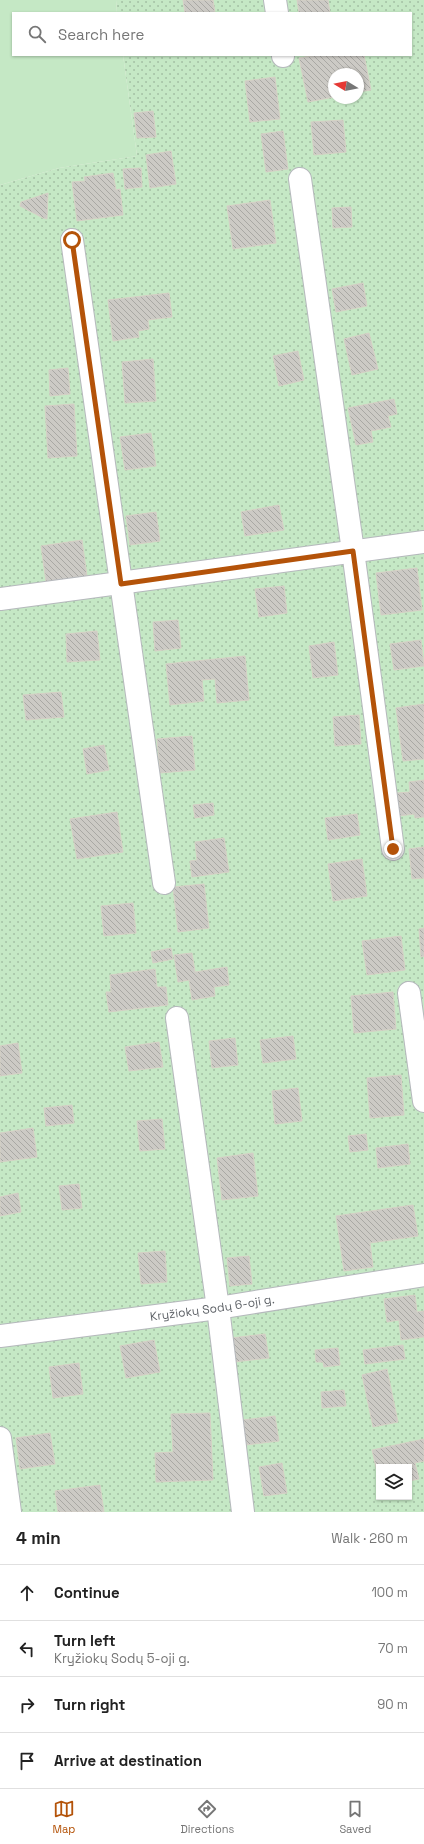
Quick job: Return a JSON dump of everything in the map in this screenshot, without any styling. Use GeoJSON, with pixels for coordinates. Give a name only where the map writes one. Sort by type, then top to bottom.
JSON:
{"type":"FeatureCollection","features":[{"type":"Feature","properties":{"kind":"street"},"geometry":{"type":"LineString","coordinates":[[275,0],[277,12]]}},
{"type":"Feature","properties":{"kind":"street"},"geometry":{"type":"LineString","coordinates":[[300,179],[353,551],[393,849]]}},
{"type":"Feature","properties":{"kind":"street"},"geometry":{"type":"LineString","coordinates":[[72,240],[164,883]]}},
{"type":"Feature","properties":{"kind":"street"},"geometry":{"type":"LineString","coordinates":[[0,599],[121,584],[424,542]]}},
{"type":"Feature","properties":{"kind":"street"},"geometry":{"type":"LineString","coordinates":[[409,993],[424,1101]]}},
{"type":"Feature","properties":{"kind":"street"},"geometry":{"type":"LineString","coordinates":[[177,1018],[218,1308],[243,1512]]}},
{"type":"Feature","properties":{"kind":"street","name":"Kryžiokų Sodų 6-oji g."},"geometry":{"type":"LineString","coordinates":[[0,1336],[218,1308],[424,1275]]}},
{"type":"Feature","properties":{"kind":"street"},"geometry":{"type":"LineString","coordinates":[[0,1438],[10,1512]]}},
{"type":"Feature","properties":{"kind":"green space"},"geometry":{"type":"Polygon","coordinates":[[[0,0],[116,0],[117,12],[12,12],[12,56],[123,56],[137,156],[59,168],[0,185],[0,0]]]}},
{"type":"Feature","properties":{"kind":"green space"},"geometry":{"type":"Polygon","coordinates":[[[116,0],[424,0],[424,1512],[0,1512],[0,185],[59,168],[137,156],[123,56],[412,56],[412,12],[117,12],[116,0]]]}},
{"type":"Feature","properties":{"kind":"building"},"geometry":{"type":"Polygon","coordinates":[[[183,0],[213,0],[215,12],[185,12],[183,0]]]}},
{"type":"Feature","properties":{"kind":"building"},"geometry":{"type":"Polygon","coordinates":[[[297,0],[328,0],[330,12],[299,12],[297,0]]]}},
{"type":"Feature","properties":{"kind":"building"},"geometry":{"type":"Polygon","coordinates":[[[310,56],[364,56],[371,90],[364,91],[364,68],[328,68],[328,98],[308,102],[299,58],[310,56]]]}},
{"type":"Feature","properties":{"kind":"building"},"geometry":{"type":"Polygon","coordinates":[[[275,77],[280,119],[250,122],[245,81],[275,77]]]}},
{"type":"Feature","properties":{"kind":"building"},"geometry":{"type":"Polygon","coordinates":[[[153,111],[156,137],[137,138],[134,113],[153,111]]]}},
{"type":"Feature","properties":{"kind":"building"},"geometry":{"type":"Polygon","coordinates":[[[343,120],[346,152],[314,155],[311,122],[343,120]]]}},
{"type":"Feature","properties":{"kind":"building"},"geometry":{"type":"Polygon","coordinates":[[[283,131],[288,169],[266,172],[261,134],[283,131]]]}},
{"type":"Feature","properties":{"kind":"building"},"geometry":{"type":"Polygon","coordinates":[[[171,151],[176,184],[150,188],[146,155],[171,151]]]}},
{"type":"Feature","properties":{"kind":"building"},"geometry":{"type":"Polygon","coordinates":[[[141,168],[142,187],[125,189],[123,169],[141,168]]]}},
{"type":"Feature","properties":{"kind":"building"},"geometry":{"type":"Polygon","coordinates":[[[113,173],[116,190],[120,189],[123,215],[77,221],[72,182],[85,181],[84,177],[113,173]]]}},
{"type":"Feature","properties":{"kind":"building"},"geometry":{"type":"Polygon","coordinates":[[[48,193],[47,219],[20,206],[21,202],[48,193]]]}},
{"type":"Feature","properties":{"kind":"building"},"geometry":{"type":"Polygon","coordinates":[[[270,200],[276,243],[233,249],[227,206],[270,200]]]}},
{"type":"Feature","properties":{"kind":"building"},"geometry":{"type":"Polygon","coordinates":[[[351,207],[352,227],[333,228],[332,208],[351,207]]]}},
{"type":"Feature","properties":{"kind":"building"},"geometry":{"type":"Polygon","coordinates":[[[363,283],[367,306],[336,312],[332,289],[363,283]]]}},
{"type":"Feature","properties":{"kind":"building"},"geometry":{"type":"Polygon","coordinates":[[[169,293],[172,317],[148,320],[149,329],[138,331],[139,337],[113,341],[108,300],[169,293]]]}},
{"type":"Feature","properties":{"kind":"building"},"geometry":{"type":"Polygon","coordinates":[[[369,333],[378,369],[352,375],[344,339],[369,333]]]}},
{"type":"Feature","properties":{"kind":"building"},"geometry":{"type":"Polygon","coordinates":[[[298,351],[304,380],[279,386],[273,356],[298,351]]]}},
{"type":"Feature","properties":{"kind":"building"},"geometry":{"type":"Polygon","coordinates":[[[153,359],[156,401],[125,403],[122,362],[153,359]]]}},
{"type":"Feature","properties":{"kind":"building"},"geometry":{"type":"Polygon","coordinates":[[[68,368],[70,394],[50,396],[49,370],[68,368]]]}},
{"type":"Feature","properties":{"kind":"building"},"geometry":{"type":"Polygon","coordinates":[[[394,399],[397,414],[388,416],[391,427],[371,431],[373,442],[356,445],[348,408],[394,399]]]}},
{"type":"Feature","properties":{"kind":"building"},"geometry":{"type":"Polygon","coordinates":[[[74,404],[77,456],[48,458],[45,406],[74,404]]]}},
{"type":"Feature","properties":{"kind":"building"},"geometry":{"type":"Polygon","coordinates":[[[151,433],[156,466],[125,470],[120,437],[151,433]]]}},
{"type":"Feature","properties":{"kind":"building"},"geometry":{"type":"Polygon","coordinates":[[[279,505],[284,530],[245,536],[241,512],[279,505]]]}},
{"type":"Feature","properties":{"kind":"building"},"geometry":{"type":"Polygon","coordinates":[[[156,512],[160,541],[130,545],[126,516],[156,512]]]}},
{"type":"Feature","properties":{"kind":"building"},"geometry":{"type":"Polygon","coordinates":[[[82,540],[87,576],[46,582],[41,546],[82,540]]]}},
{"type":"Feature","properties":{"kind":"building"},"geometry":{"type":"Polygon","coordinates":[[[417,568],[422,610],[381,615],[376,573],[417,568]]]}},
{"type":"Feature","properties":{"kind":"building"},"geometry":{"type":"Polygon","coordinates":[[[284,586],[287,613],[259,617],[255,589],[284,586]]]}},
{"type":"Feature","properties":{"kind":"building"},"geometry":{"type":"Polygon","coordinates":[[[178,620],[181,648],[155,651],[153,622],[178,620]]]}},
{"type":"Feature","properties":{"kind":"building"},"geometry":{"type":"Polygon","coordinates":[[[97,631],[100,660],[67,662],[66,634],[97,631]]]}},
{"type":"Feature","properties":{"kind":"building"},"geometry":{"type":"Polygon","coordinates":[[[421,640],[424,666],[394,670],[390,644],[421,640]]]}},
{"type":"Feature","properties":{"kind":"building"},"geometry":{"type":"Polygon","coordinates":[[[334,642],[338,675],[313,678],[309,646],[334,642]]]}},
{"type":"Feature","properties":{"kind":"building"},"geometry":{"type":"Polygon","coordinates":[[[245,656],[249,700],[217,703],[215,679],[202,680],[204,701],[170,705],[166,664],[245,656]]]}},
{"type":"Feature","properties":{"kind":"building"},"geometry":{"type":"Polygon","coordinates":[[[61,692],[64,717],[26,720],[23,695],[61,692]]]}},
{"type":"Feature","properties":{"kind":"building"},"geometry":{"type":"Polygon","coordinates":[[[424,704],[424,759],[403,761],[396,708],[424,704]]]}},
{"type":"Feature","properties":{"kind":"building"},"geometry":{"type":"Polygon","coordinates":[[[359,715],[361,744],[335,746],[333,717],[359,715]]]}},
{"type":"Feature","properties":{"kind":"building"},"geometry":{"type":"Polygon","coordinates":[[[192,736],[195,770],[160,773],[157,739],[192,736]]]}},
{"type":"Feature","properties":{"kind":"building"},"geometry":{"type":"Polygon","coordinates":[[[104,745],[109,770],[87,774],[83,749],[104,745]]]}},
{"type":"Feature","properties":{"kind":"building"},"geometry":{"type":"Polygon","coordinates":[[[424,780],[424,817],[415,818],[414,814],[399,816],[397,793],[410,792],[409,782],[424,780]]]}},
{"type":"Feature","properties":{"kind":"building"},"geometry":{"type":"Polygon","coordinates":[[[213,803],[214,815],[195,818],[193,805],[213,803]]]}},
{"type":"Feature","properties":{"kind":"building"},"geometry":{"type":"Polygon","coordinates":[[[117,812],[123,852],[77,859],[70,819],[117,812]]]}},
{"type":"Feature","properties":{"kind":"building"},"geometry":{"type":"Polygon","coordinates":[[[357,814],[360,835],[328,840],[325,818],[357,814]]]}},
{"type":"Feature","properties":{"kind":"building"},"geometry":{"type":"Polygon","coordinates":[[[224,838],[229,872],[192,877],[190,861],[197,860],[195,842],[224,838]]]}},
{"type":"Feature","properties":{"kind":"building"},"geometry":{"type":"Polygon","coordinates":[[[424,847],[424,878],[412,879],[409,849],[424,847]]]}},
{"type":"Feature","properties":{"kind":"building"},"geometry":{"type":"Polygon","coordinates":[[[362,859],[367,896],[333,901],[328,864],[362,859]]]}},
{"type":"Feature","properties":{"kind":"building"},"geometry":{"type":"Polygon","coordinates":[[[204,884],[209,928],[178,932],[173,887],[204,884]]]}},
{"type":"Feature","properties":{"kind":"building"},"geometry":{"type":"Polygon","coordinates":[[[133,903],[136,933],[104,936],[101,906],[133,903]]]}},
{"type":"Feature","properties":{"kind":"building"},"geometry":{"type":"Polygon","coordinates":[[[424,928],[424,956],[421,957],[419,929],[424,928]]]}},
{"type":"Feature","properties":{"kind":"building"},"geometry":{"type":"Polygon","coordinates":[[[401,936],[405,970],[367,975],[362,941],[401,936]]]}},
{"type":"Feature","properties":{"kind":"building"},"geometry":{"type":"Polygon","coordinates":[[[171,948],[173,959],[153,963],[151,952],[171,948]]]}},
{"type":"Feature","properties":{"kind":"building"},"geometry":{"type":"Polygon","coordinates":[[[192,953],[195,972],[227,967],[229,985],[214,987],[215,996],[192,1000],[189,980],[178,982],[174,955],[192,953]]]}},
{"type":"Feature","properties":{"kind":"building"},"geometry":{"type":"Polygon","coordinates":[[[155,969],[157,987],[166,987],[168,1005],[109,1012],[106,992],[111,992],[110,975],[155,969]]]}},
{"type":"Feature","properties":{"kind":"building"},"geometry":{"type":"Polygon","coordinates":[[[393,992],[396,1029],[354,1033],[351,996],[393,992]]]}},
{"type":"Feature","properties":{"kind":"building"},"geometry":{"type":"Polygon","coordinates":[[[293,1036],[296,1059],[263,1063],[260,1040],[293,1036]]]}},
{"type":"Feature","properties":{"kind":"building"},"geometry":{"type":"Polygon","coordinates":[[[235,1038],[238,1065],[212,1068],[209,1041],[235,1038]]]}},
{"type":"Feature","properties":{"kind":"building"},"geometry":{"type":"Polygon","coordinates":[[[159,1042],[163,1067],[129,1071],[125,1047],[159,1042]]]}},
{"type":"Feature","properties":{"kind":"building"},"geometry":{"type":"Polygon","coordinates":[[[18,1043],[22,1073],[0,1076],[0,1046],[18,1043]]]}},
{"type":"Feature","properties":{"kind":"building"},"geometry":{"type":"Polygon","coordinates":[[[401,1075],[404,1115],[370,1118],[367,1078],[401,1075]]]}},
{"type":"Feature","properties":{"kind":"building"},"geometry":{"type":"Polygon","coordinates":[[[298,1088],[302,1121],[275,1124],[272,1091],[298,1088]]]}},
{"type":"Feature","properties":{"kind":"building"},"geometry":{"type":"Polygon","coordinates":[[[72,1105],[74,1123],[46,1126],[44,1108],[72,1105]]]}},
{"type":"Feature","properties":{"kind":"building"},"geometry":{"type":"Polygon","coordinates":[[[162,1119],[165,1149],[140,1151],[137,1121],[162,1119]]]}},
{"type":"Feature","properties":{"kind":"building"},"geometry":{"type":"Polygon","coordinates":[[[33,1128],[37,1157],[0,1162],[0,1133],[33,1128]]]}},
{"type":"Feature","properties":{"kind":"building"},"geometry":{"type":"Polygon","coordinates":[[[366,1134],[368,1150],[350,1152],[348,1136],[366,1134]]]}},
{"type":"Feature","properties":{"kind":"building"},"geometry":{"type":"Polygon","coordinates":[[[408,1144],[410,1164],[378,1168],[376,1148],[408,1144]]]}},
{"type":"Feature","properties":{"kind":"building"},"geometry":{"type":"Polygon","coordinates":[[[253,1153],[258,1196],[222,1200],[217,1158],[253,1153]]]}},
{"type":"Feature","properties":{"kind":"building"},"geometry":{"type":"Polygon","coordinates":[[[79,1184],[82,1208],[62,1210],[59,1186],[79,1184]]]}},
{"type":"Feature","properties":{"kind":"building"},"geometry":{"type":"Polygon","coordinates":[[[18,1193],[21,1212],[0,1216],[0,1197],[18,1193]]]}},
{"type":"Feature","properties":{"kind":"building"},"geometry":{"type":"Polygon","coordinates":[[[413,1205],[418,1236],[370,1243],[373,1267],[344,1271],[336,1216],[413,1205]]]}},
{"type":"Feature","properties":{"kind":"building"},"geometry":{"type":"Polygon","coordinates":[[[165,1251],[167,1282],[141,1284],[138,1253],[165,1251]]]}},
{"type":"Feature","properties":{"kind":"building"},"geometry":{"type":"Polygon","coordinates":[[[249,1256],[252,1284],[230,1286],[227,1258],[249,1256]]]}},
{"type":"Feature","properties":{"kind":"building"},"geometry":{"type":"Polygon","coordinates":[[[415,1295],[417,1312],[424,1311],[424,1337],[401,1340],[399,1320],[387,1322],[384,1299],[415,1295]]]}},
{"type":"Feature","properties":{"kind":"building"},"geometry":{"type":"Polygon","coordinates":[[[265,1334],[269,1358],[234,1362],[231,1338],[265,1334]]]}},
{"type":"Feature","properties":{"kind":"building"},"geometry":{"type":"Polygon","coordinates":[[[154,1340],[160,1372],[126,1378],[120,1346],[154,1340]]]}},
{"type":"Feature","properties":{"kind":"building"},"geometry":{"type":"Polygon","coordinates":[[[403,1345],[405,1359],[365,1364],[363,1350],[403,1345]]]}},
{"type":"Feature","properties":{"kind":"building"},"geometry":{"type":"Polygon","coordinates":[[[338,1348],[340,1365],[324,1367],[323,1362],[316,1362],[315,1350],[338,1348]]]}},
{"type":"Feature","properties":{"kind":"building"},"geometry":{"type":"Polygon","coordinates":[[[79,1363],[83,1394],[53,1398],[49,1367],[79,1363]]]}},
{"type":"Feature","properties":{"kind":"building"},"geometry":{"type":"Polygon","coordinates":[[[387,1369],[398,1422],[373,1427],[362,1375],[387,1369]]]}},
{"type":"Feature","properties":{"kind":"building"},"geometry":{"type":"Polygon","coordinates":[[[344,1390],[346,1406],[322,1408],[321,1392],[344,1390]]]}},
{"type":"Feature","properties":{"kind":"building"},"geometry":{"type":"Polygon","coordinates":[[[210,1413],[213,1480],[156,1482],[155,1453],[173,1452],[171,1414],[210,1413]]]}},
{"type":"Feature","properties":{"kind":"building"},"geometry":{"type":"Polygon","coordinates":[[[275,1416],[279,1441],[246,1445],[243,1420],[275,1416]]]}},
{"type":"Feature","properties":{"kind":"building"},"geometry":{"type":"Polygon","coordinates":[[[50,1433],[55,1464],[20,1469],[16,1438],[50,1433]]]}},
{"type":"Feature","properties":{"kind":"building"},"geometry":{"type":"Polygon","coordinates":[[[424,1439],[424,1461],[415,1463],[419,1479],[412,1480],[412,1464],[376,1464],[376,1467],[372,1450],[424,1439]]]}},
{"type":"Feature","properties":{"kind":"building"},"geometry":{"type":"Polygon","coordinates":[[[282,1463],[287,1493],[264,1496],[259,1467],[282,1463]]]}},
{"type":"Feature","properties":{"kind":"building"},"geometry":{"type":"Polygon","coordinates":[[[100,1485],[104,1512],[58,1512],[55,1491],[100,1485]]]}},
{"type":"Feature","properties":{"kind":"route"},"geometry":{"type":"LineString","coordinates":[[72,240],[121,584],[353,551],[393,849]]}}]}
